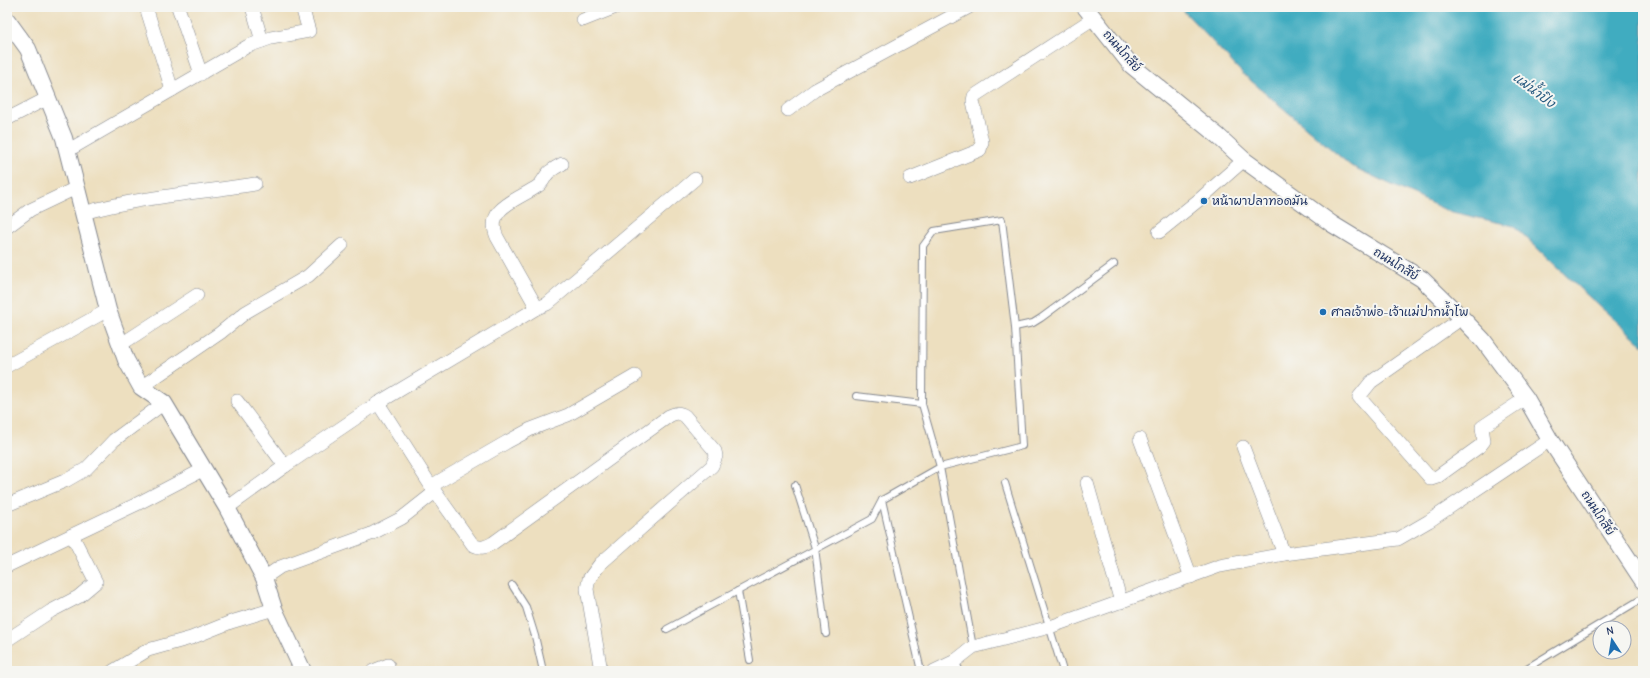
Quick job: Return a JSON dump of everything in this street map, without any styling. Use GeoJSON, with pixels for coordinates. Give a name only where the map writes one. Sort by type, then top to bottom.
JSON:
{"type":"FeatureCollection","features":[{"type":"Feature","properties":{"kind":"street"},"geometry":{"type":"LineString","coordinates":[[146,7],[172,90]]}},
{"type":"Feature","properties":{"kind":"street"},"geometry":{"type":"LineString","coordinates":[[178,7],[201,74]]}},
{"type":"Feature","properties":{"kind":"street"},"geometry":{"type":"LineString","coordinates":[[252,7],[262,41]]}},
{"type":"Feature","properties":{"kind":"street"},"geometry":{"type":"LineString","coordinates":[[67,151],[248,46],[262,41],[309,31],[302,7]]}},
{"type":"Feature","properties":{"kind":"street"},"geometry":{"type":"LineString","coordinates":[[584,20],[616,7]]}},
{"type":"Feature","properties":{"kind":"street"},"geometry":{"type":"LineString","coordinates":[[788,110],[815,90],[969,7]]}},
{"type":"Feature","properties":{"kind":"street"},"geometry":{"type":"LineString","coordinates":[[910,178],[980,150],[982,142],[972,101],[974,96],[1090,12]]}},
{"type":"Feature","properties":{"kind":"street","name":"ถนนโกสีย์"},"geometry":{"type":"LineString","coordinates":[[1090,12],[1131,65],[1218,136],[1244,160],[1332,224],[1422,279],[1462,318],[1483,340],[1526,398],[1550,440],[1643,581]]}},
{"type":"Feature","properties":{"kind":"street"},"geometry":{"type":"LineString","coordinates":[[10,29],[28,49],[64,138],[108,310],[126,360],[141,387],[164,403],[227,508],[264,578],[274,609],[303,671]]}},
{"type":"Feature","properties":{"kind":"street"},"geometry":{"type":"LineString","coordinates":[[7,119],[48,98]]}},
{"type":"Feature","properties":{"kind":"street"},"geometry":{"type":"LineString","coordinates":[[1159,232],[1200,199],[1244,160]]}},
{"type":"Feature","properties":{"kind":"street"},"geometry":{"type":"LineString","coordinates":[[537,308],[497,237],[494,229],[494,220],[497,212],[539,186],[550,172],[562,164]]}},
{"type":"Feature","properties":{"kind":"street"},"geometry":{"type":"LineString","coordinates":[[227,508],[285,466],[378,403],[537,308],[547,304],[695,179]]}},
{"type":"Feature","properties":{"kind":"street"},"geometry":{"type":"LineString","coordinates":[[82,213],[113,204],[148,198],[254,184]]}},
{"type":"Feature","properties":{"kind":"street"},"geometry":{"type":"LineString","coordinates":[[7,227],[30,210],[76,188]]}},
{"type":"Feature","properties":{"kind":"street"},"geometry":{"type":"LineString","coordinates":[[141,387],[220,333],[246,312],[308,276],[342,245]]}},
{"type":"Feature","properties":{"kind":"street"},"geometry":{"type":"LineString","coordinates":[[120,345],[197,294]]}},
{"type":"Feature","properties":{"kind":"street"},"geometry":{"type":"LineString","coordinates":[[7,366],[108,310]]}},
{"type":"Feature","properties":{"kind":"street"},"geometry":{"type":"LineString","coordinates":[[1462,318],[1371,382],[1359,397],[1431,479],[1437,477],[1480,446],[1484,441],[1482,427],[1526,398]]}},
{"type":"Feature","properties":{"kind":"street"},"geometry":{"type":"LineString","coordinates":[[264,578],[280,567],[371,534],[402,518],[433,489],[525,432],[568,414],[635,376]]}},
{"type":"Feature","properties":{"kind":"street"},"geometry":{"type":"LineString","coordinates":[[237,401],[285,466]]}},
{"type":"Feature","properties":{"kind":"street"},"geometry":{"type":"LineString","coordinates":[[7,505],[67,480],[86,469],[114,440],[164,403]]}},
{"type":"Feature","properties":{"kind":"street"},"geometry":{"type":"LineString","coordinates":[[378,403],[433,489],[473,545],[479,548],[487,546],[669,416],[676,413],[681,413],[685,416],[715,451],[715,461],[712,466],[600,564],[588,579],[587,589],[601,671]]}},
{"type":"Feature","properties":{"kind":"street"},"geometry":{"type":"LineString","coordinates":[[1140,439],[1191,577]]}},
{"type":"Feature","properties":{"kind":"street"},"geometry":{"type":"LineString","coordinates":[[934,671],[958,666],[974,647],[1050,628],[1220,566],[1284,554],[1398,539],[1429,521],[1550,440]]}},
{"type":"Feature","properties":{"kind":"street"},"geometry":{"type":"LineString","coordinates":[[1243,448],[1284,554]]}},
{"type":"Feature","properties":{"kind":"street"},"geometry":{"type":"LineString","coordinates":[[7,566],[135,505],[204,469]]}},
{"type":"Feature","properties":{"kind":"street"},"geometry":{"type":"LineString","coordinates":[[1087,483],[1121,602]]}},
{"type":"Feature","properties":{"kind":"street"},"geometry":{"type":"LineString","coordinates":[[7,640],[51,611],[78,597],[96,582],[72,534]]}},
{"type":"Feature","properties":{"kind":"street"},"geometry":{"type":"LineString","coordinates":[[113,671],[148,650],[191,638],[231,622],[274,609]]}},
{"type":"Feature","properties":{"kind":"street"},"geometry":{"type":"LineString","coordinates":[[374,671],[388,665]]}},
{"type":"Feature","properties":{"kind":"lane"},"geometry":{"type":"LineString","coordinates":[[667,629],[872,519],[882,500],[940,467],[1022,446],[1015,327],[1002,220],[934,231],[923,246],[922,404],[940,467],[974,647]]}},
{"type":"Feature","properties":{"kind":"lane"},"geometry":{"type":"LineString","coordinates":[[1015,327],[1033,323],[1042,318],[1114,264]]}},
{"type":"Feature","properties":{"kind":"lane"},"geometry":{"type":"LineString","coordinates":[[856,396],[922,404]]}},
{"type":"Feature","properties":{"kind":"lane"},"geometry":{"type":"LineString","coordinates":[[1005,482],[1063,671]]}},
{"type":"Feature","properties":{"kind":"lane"},"geometry":{"type":"LineString","coordinates":[[795,485],[816,548],[826,634]]}},
{"type":"Feature","properties":{"kind":"lane"},"geometry":{"type":"LineString","coordinates":[[882,500],[921,671]]}},
{"type":"Feature","properties":{"kind":"lane"},"geometry":{"type":"LineString","coordinates":[[512,585],[526,607],[535,636],[543,671]]}},
{"type":"Feature","properties":{"kind":"lane"},"geometry":{"type":"LineString","coordinates":[[738,591],[750,660]]}},
{"type":"Feature","properties":{"kind":"lane"},"geometry":{"type":"LineString","coordinates":[[1522,671],[1643,598]]}},
{"type":"Feature","properties":{"kind":"water","name":"แม่น้ำปิง"},"geometry":{"type":"Polygon","coordinates":[[[1180,7],[1643,7],[1643,345],[1578,287],[1514,226],[1448,211],[1351,166],[1243,74],[1180,7]]]}},
{"type":"Feature","properties":{"kind":"place","name":"หน้าผาปลาทอดมัน"},"geometry":{"type":"Point","coordinates":[1204,201]}},
{"type":"Feature","properties":{"kind":"place","name":"ศาลเจ้าพ่อ-เจ้าแม่ปากน้ำโพ"},"geometry":{"type":"Point","coordinates":[1323,312]}}]}
